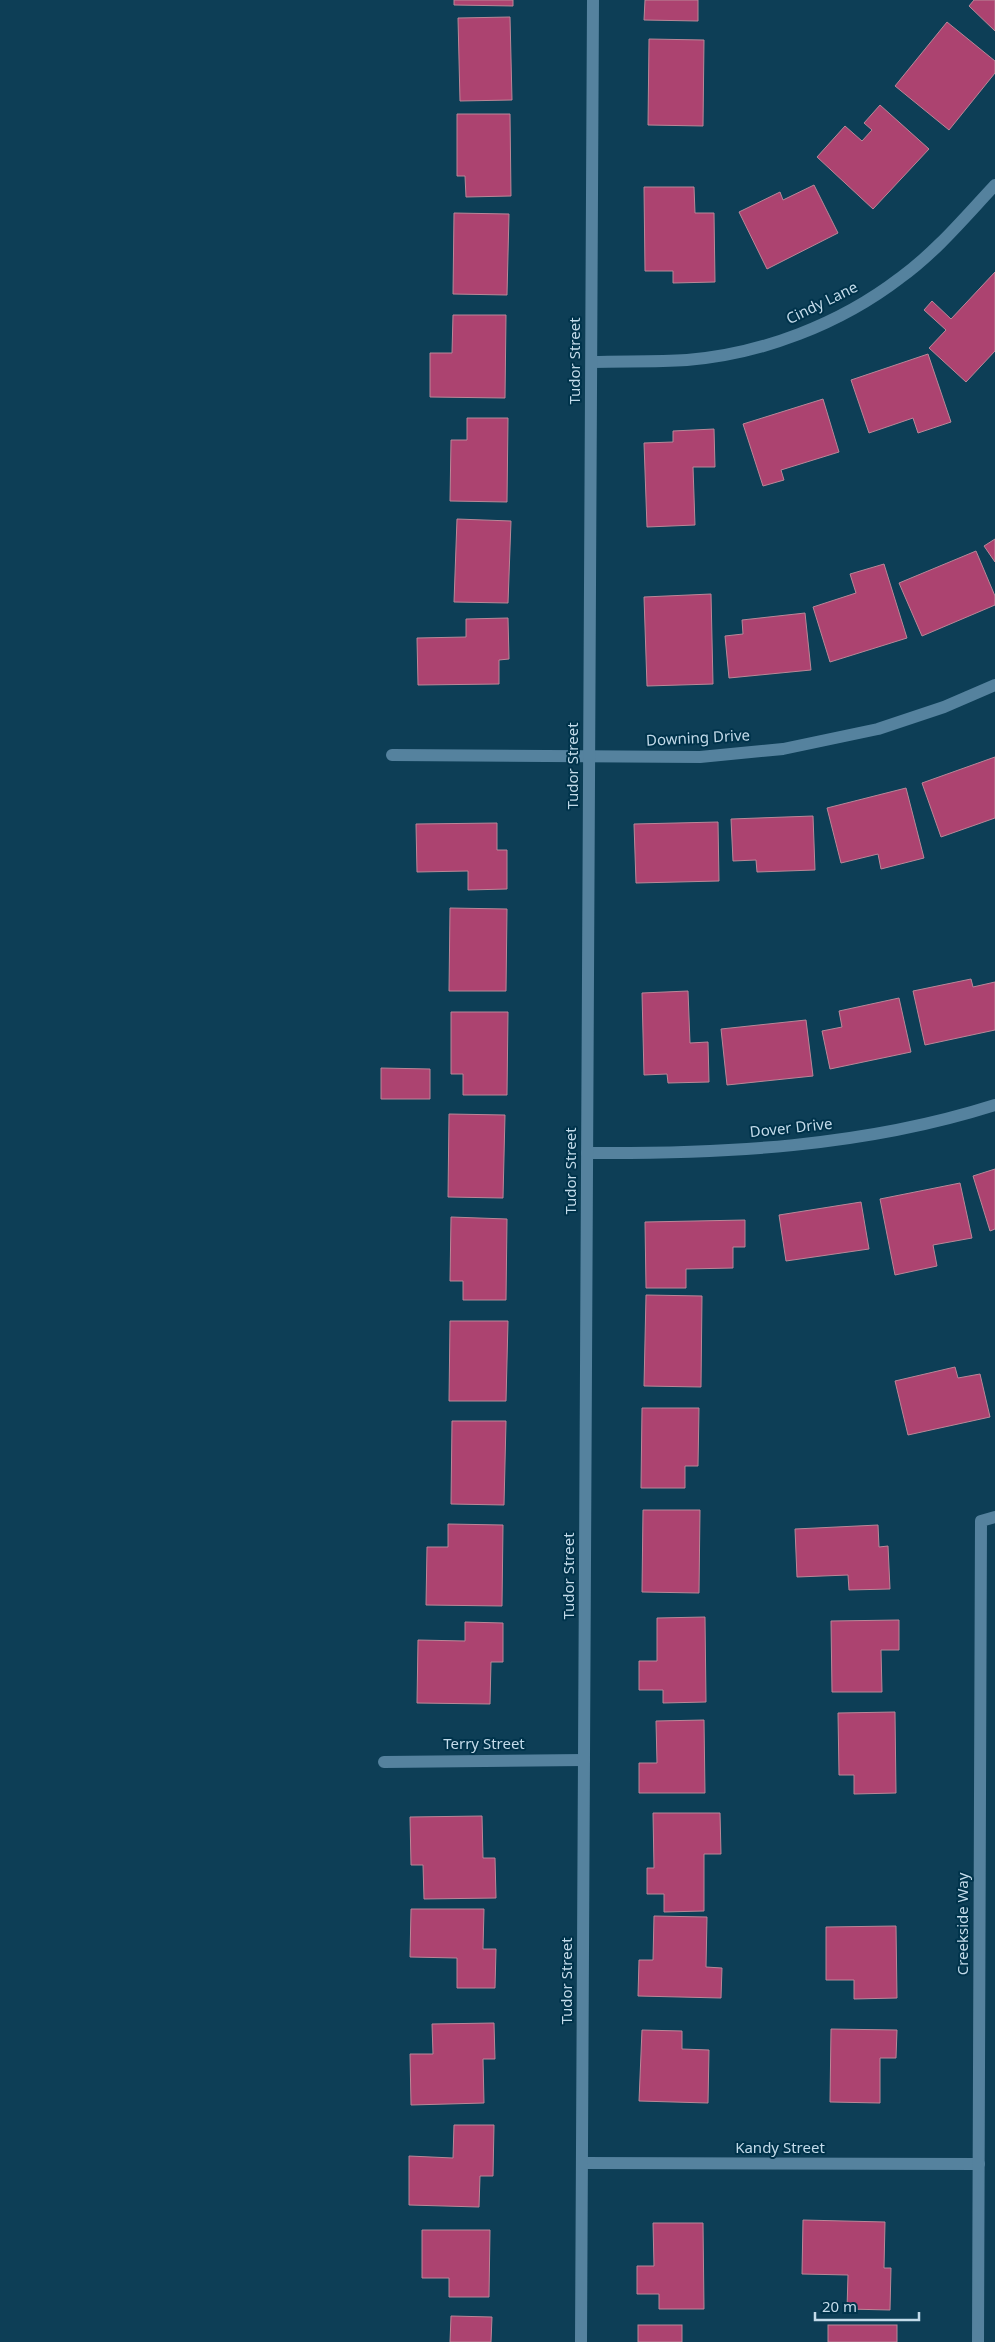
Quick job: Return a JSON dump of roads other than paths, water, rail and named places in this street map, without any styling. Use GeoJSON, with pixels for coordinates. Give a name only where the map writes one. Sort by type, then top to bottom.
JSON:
{"type":"FeatureCollection","features":[{"type":"Feature","properties":{"kind":"street","name":"Tudor Street"},"geometry":{"type":"LineString","coordinates":[[581,2342],[593,0]]}},
{"type":"Feature","properties":{"kind":"street","name":"Cindy Lane"},"geometry":{"type":"LineString","coordinates":[[592,362],[688,360],[744,350],[806,331],[852,310],[900,278],[938,246],[995,185]]}},
{"type":"Feature","properties":{"kind":"street","name":"Downing Drive"},"geometry":{"type":"LineString","coordinates":[[392,755],[700,757],[784,749],[878,729],[944,707],[995,684]]}},
{"type":"Feature","properties":{"kind":"street","name":"Dover Drive"},"geometry":{"type":"LineString","coordinates":[[587,1153],[676,1153],[780,1147],[883,1133],[995,1105]]}},
{"type":"Feature","properties":{"kind":"street","name":"Creekside Way"},"geometry":{"type":"LineString","coordinates":[[978,2342],[981,1521],[995,1517]]}},
{"type":"Feature","properties":{"kind":"street","name":"Terry Street"},"geometry":{"type":"LineString","coordinates":[[384,1762],[584,1760]]}},
{"type":"Feature","properties":{"kind":"street","name":"Kandy Street"},"geometry":{"type":"LineString","coordinates":[[582,2163],[978,2164]]}}]}
